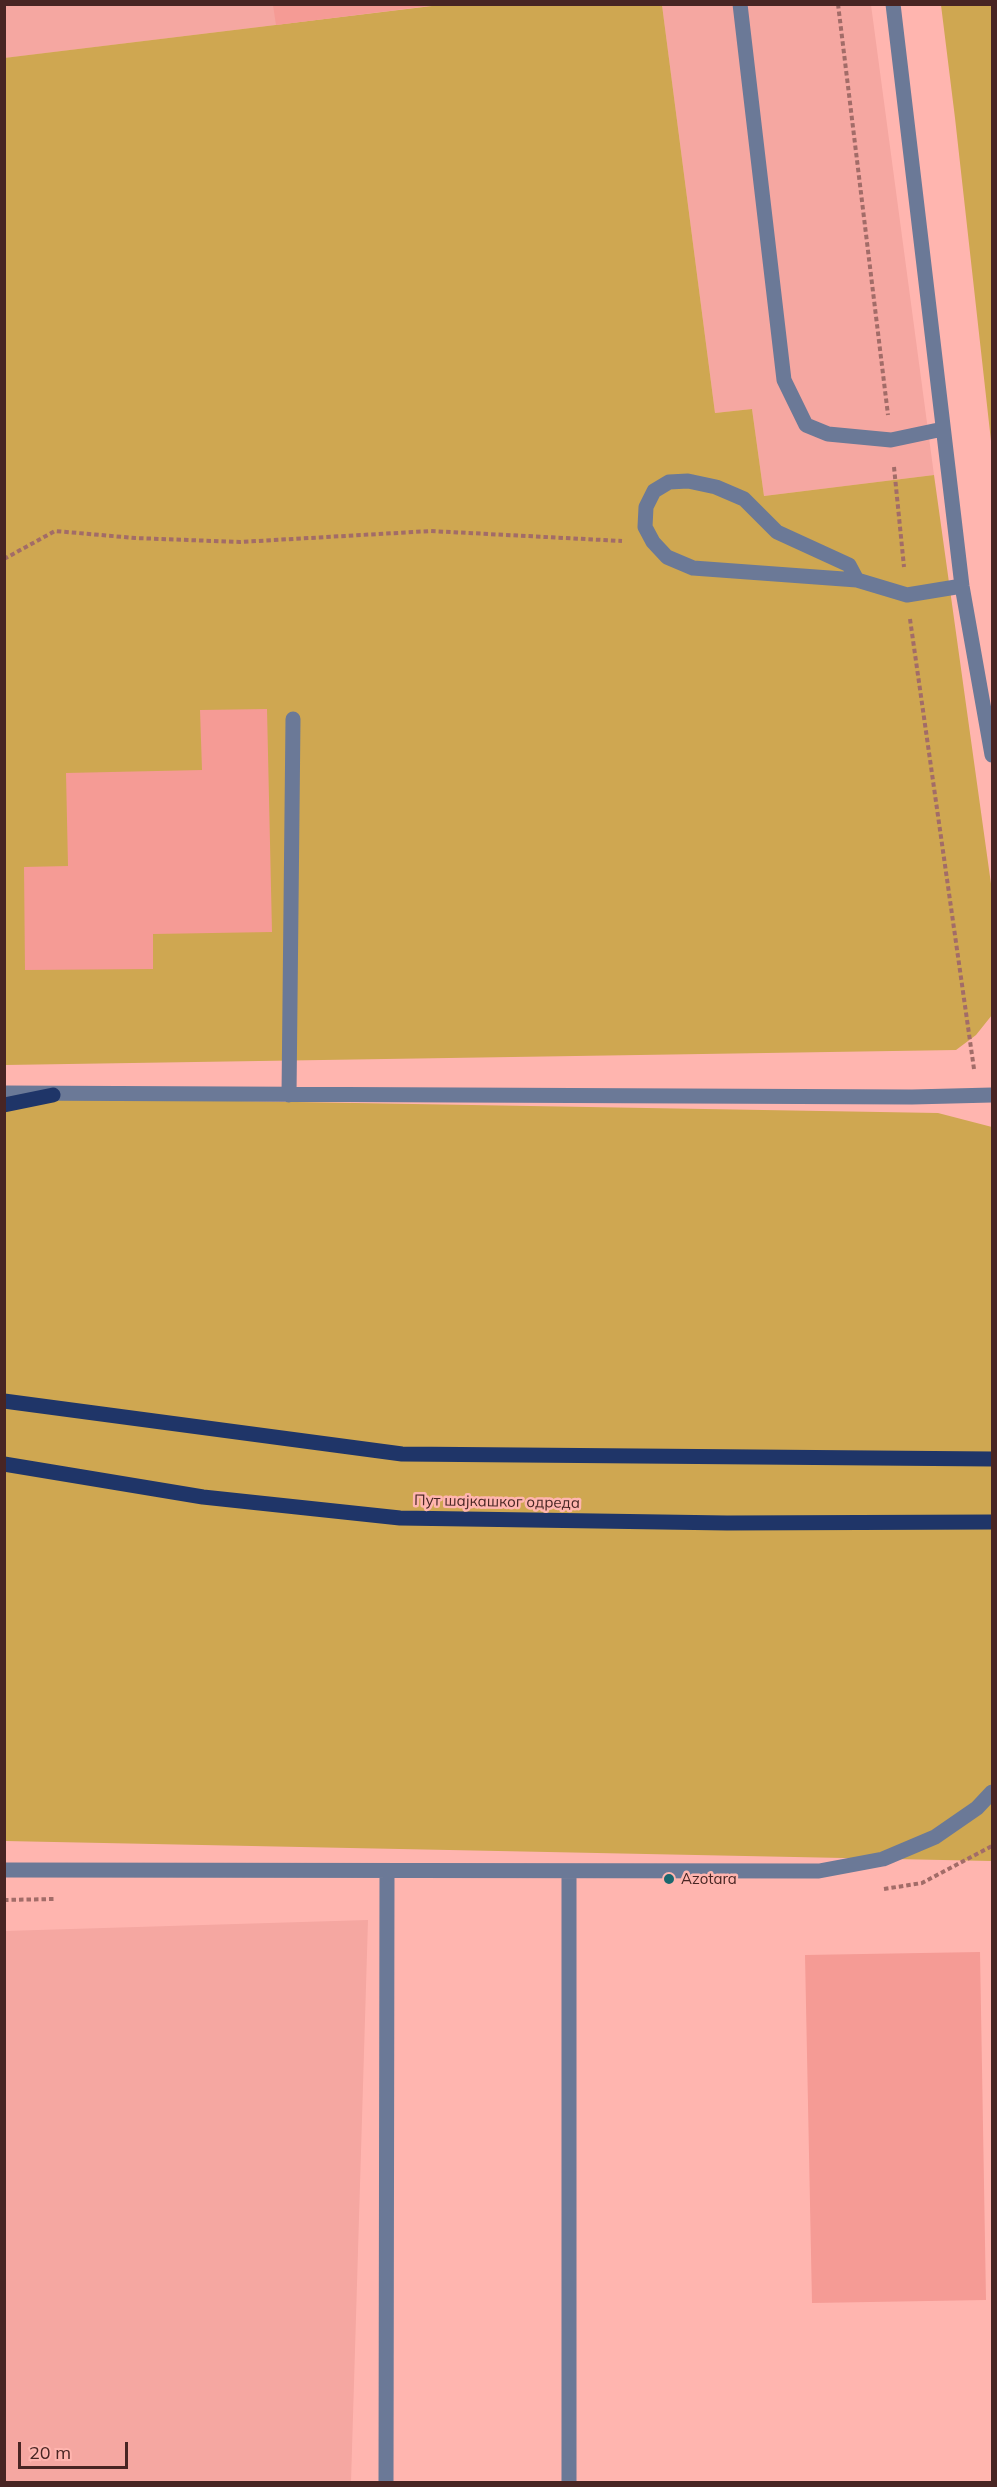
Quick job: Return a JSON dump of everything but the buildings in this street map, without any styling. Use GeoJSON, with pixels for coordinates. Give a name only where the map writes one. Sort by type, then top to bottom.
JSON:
{"type":"FeatureCollection","features":[{"type":"Feature","properties":{"kind":"main road"},"geometry":{"type":"LineString","coordinates":[[4,1105],[52,1095]]}},
{"type":"Feature","properties":{"kind":"main road"},"geometry":{"type":"LineString","coordinates":[[4,1392],[28,1406]]}},
{"type":"Feature","properties":{"kind":"main road"},"geometry":{"type":"LineString","coordinates":[[4,1401],[402,1454],[993,1460]]}},
{"type":"Feature","properties":{"kind":"main road","name":"Пут шајкашког одреда"},"geometry":{"type":"LineString","coordinates":[[4,1464],[203,1497],[400,1518],[727,1523],[993,1522]]}},
{"type":"Feature","properties":{"kind":"street"},"geometry":{"type":"LineString","coordinates":[[740,4],[784,380],[806,425],[828,434],[891,440],[943,429]]}},
{"type":"Feature","properties":{"kind":"street"},"geometry":{"type":"LineString","coordinates":[[893,4],[962,586],[993,755]]}},
{"type":"Feature","properties":{"kind":"street"},"geometry":{"type":"LineString","coordinates":[[857,580],[849,565],[777,532],[744,499],[716,488],[688,481],[669,482],[654,490],[646,507],[645,527],[653,542],[667,557],[693,568],[857,580],[907,595],[962,586]]}},
{"type":"Feature","properties":{"kind":"street"},"geometry":{"type":"LineString","coordinates":[[289,1095],[292,719]]}},
{"type":"Feature","properties":{"kind":"street"},"geometry":{"type":"LineString","coordinates":[[4,1093],[52,1095],[985,1096]]}},
{"type":"Feature","properties":{"kind":"street"},"geometry":{"type":"LineString","coordinates":[[4,1870],[819,1871],[883,1859],[934,1837],[977,1808],[993,1792]]}},
{"type":"Feature","properties":{"kind":"street"},"geometry":{"type":"LineString","coordinates":[[386,2482],[387,1872]]}},
{"type":"Feature","properties":{"kind":"street"},"geometry":{"type":"LineString","coordinates":[[569,1872],[569,2482]]}},
{"type":"Feature","properties":{"kind":"path"},"geometry":{"type":"LineString","coordinates":[[838,4],[891,440],[907,595],[985,1096]]}},
{"type":"Feature","properties":{"kind":"path"},"geometry":{"type":"LineString","coordinates":[[4,559],[54,531],[135,538],[240,542],[431,531],[653,542]]}},
{"type":"Feature","properties":{"kind":"shaded area"},"geometry":{"type":"Polygon","coordinates":[[[5,4],[439,5],[5,58],[5,4]]]}},
{"type":"Feature","properties":{"kind":"shaded area"},"geometry":{"type":"Polygon","coordinates":[[[440,5],[662,5],[715,413],[752,409],[764,496],[934,475],[992,891],[992,1015],[976,1035],[956,1050],[5,1065],[4,58],[440,5]]]}},
{"type":"Feature","properties":{"kind":"shaded area"},"geometry":{"type":"Polygon","coordinates":[[[662,5],[871,5],[934,475],[764,496],[752,409],[715,413],[662,5]]]}},
{"type":"Feature","properties":{"kind":"shaded area"},"geometry":{"type":"Polygon","coordinates":[[[941,5],[992,5],[992,450],[955,118],[941,5]]]}},
{"type":"Feature","properties":{"kind":"shaded area"},"geometry":{"type":"Polygon","coordinates":[[[5,1097],[938,1113],[992,1127],[992,1861],[5,1841],[5,1097]]]}},
{"type":"Feature","properties":{"kind":"shaded area"},"geometry":{"type":"Polygon","coordinates":[[[368,1920],[351,2482],[5,2482],[5,1931],[368,1920]]]}},
{"type":"Feature","properties":{"kind":"place","name":"Azotara"},"geometry":{"type":"Point","coordinates":[669,1879]}}]}
